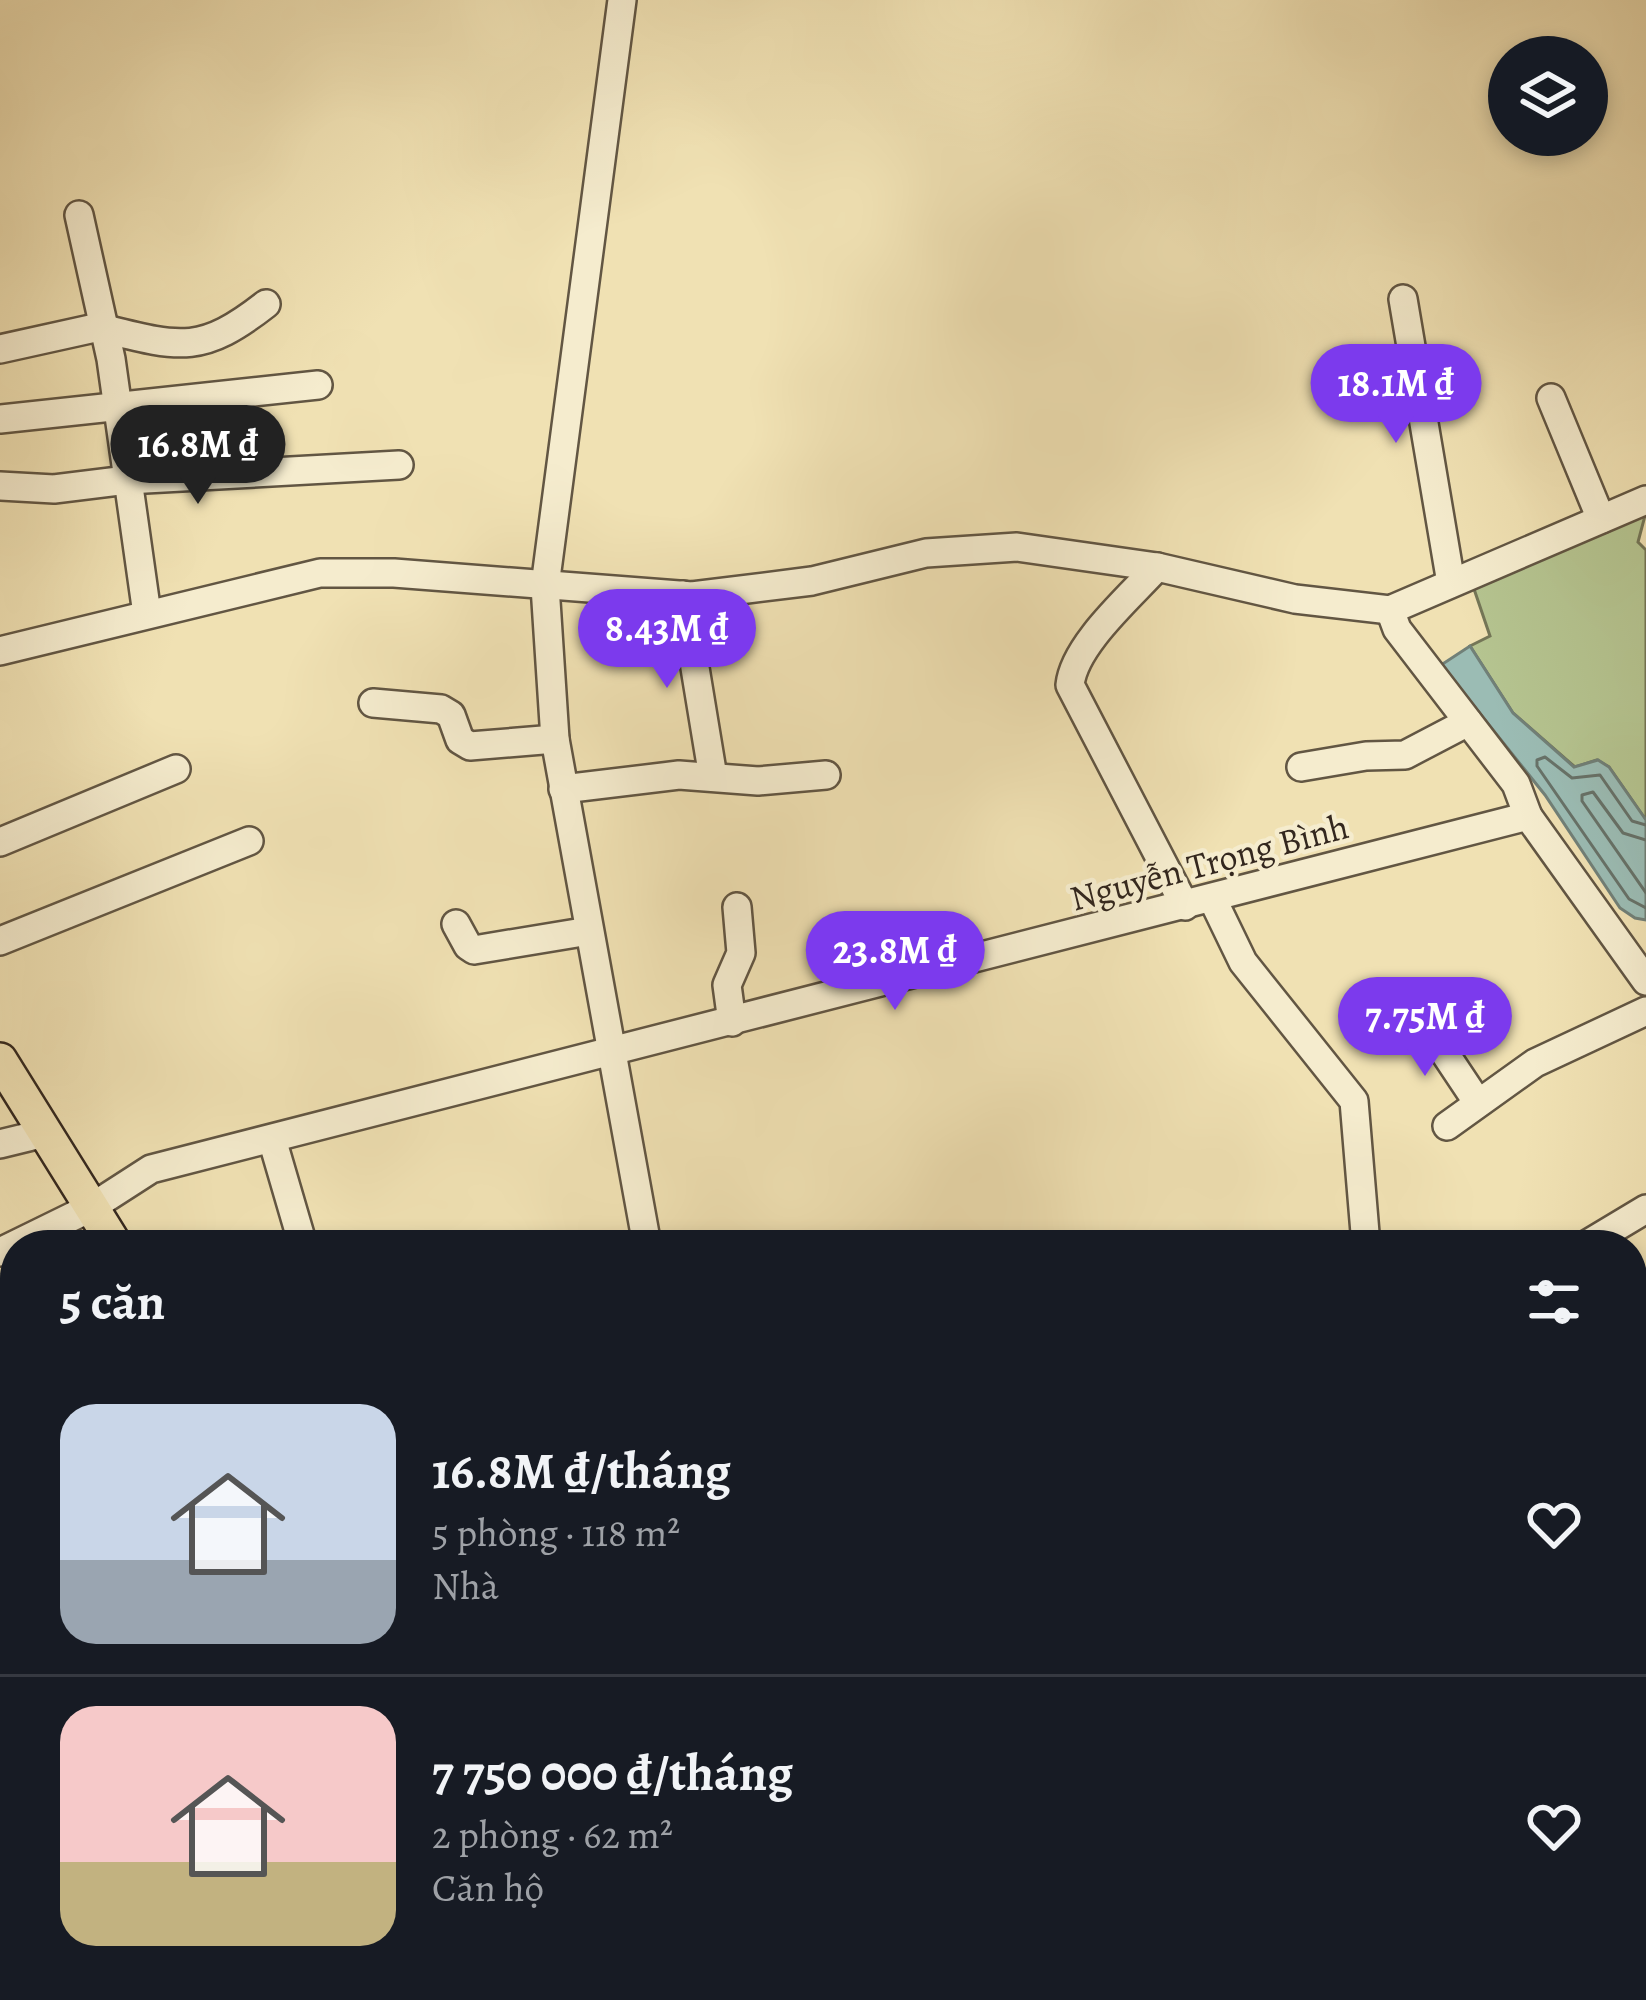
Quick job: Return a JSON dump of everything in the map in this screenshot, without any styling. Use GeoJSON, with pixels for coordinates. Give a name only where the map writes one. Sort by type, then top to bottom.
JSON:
{"type":"FeatureCollection","features":[{"type":"Feature","properties":{"kind":"main road"},"geometry":{"type":"LineString","coordinates":[[0,1060],[106,1230]]}},
{"type":"Feature","properties":{"kind":"street"},"geometry":{"type":"LineString","coordinates":[[622,0],[545,586],[555,739],[643,1230]]}},
{"type":"Feature","properties":{"kind":"street"},"geometry":{"type":"LineString","coordinates":[[79,215],[118,406],[147,614]]}},
{"type":"Feature","properties":{"kind":"street"},"geometry":{"type":"LineString","coordinates":[[1403,299],[1451,583]]}},
{"type":"Feature","properties":{"kind":"street"},"geometry":{"type":"LineString","coordinates":[[0,349],[104,327],[164,343],[201,342],[234,328],[266,304]]}},
{"type":"Feature","properties":{"kind":"street"},"geometry":{"type":"LineString","coordinates":[[0,419],[318,385]]}},
{"type":"Feature","properties":{"kind":"street"},"geometry":{"type":"LineString","coordinates":[[1551,398],[1601,519]]}},
{"type":"Feature","properties":{"kind":"street"},"geometry":{"type":"LineString","coordinates":[[0,486],[54,489],[127,479],[399,464]]}},
{"type":"Feature","properties":{"kind":"street"},"geometry":{"type":"LineString","coordinates":[[0,651],[320,573],[394,573],[683,596],[812,581],[926,553],[1017,547],[1157,567],[1295,599],[1390,610],[1646,500]]}},
{"type":"Feature","properties":{"kind":"street"},"geometry":{"type":"LineString","coordinates":[[1157,567],[1098,632],[1074,665],[1070,685],[1199,902],[1354,1101],[1365,1230]]}},
{"type":"Feature","properties":{"kind":"street"},"geometry":{"type":"LineString","coordinates":[[683,596],[713,777]]}},
{"type":"Feature","properties":{"kind":"street"},"geometry":{"type":"LineString","coordinates":[[1390,610],[1397,629],[1516,784],[1528,816],[1639,952],[1646,982]]}},
{"type":"Feature","properties":{"kind":"street"},"geometry":{"type":"LineString","coordinates":[[373,703],[441,709],[451,715],[460,740],[470,746],[555,739]]}},
{"type":"Feature","properties":{"kind":"street"},"geometry":{"type":"LineString","coordinates":[[1301,767],[1405,755],[1468,722]]}},
{"type":"Feature","properties":{"kind":"street"},"geometry":{"type":"LineString","coordinates":[[0,842],[176,769]]}},
{"type":"Feature","properties":{"kind":"street"},"geometry":{"type":"LineString","coordinates":[[563,789],[652,776],[758,781],[826,775]]}},
{"type":"Feature","properties":{"kind":"street","name":"Nguyễn Trọng Bình"},"geometry":{"type":"LineString","coordinates":[[45,1230],[152,1169],[1528,816]]}},
{"type":"Feature","properties":{"kind":"street"},"geometry":{"type":"LineString","coordinates":[[0,941],[249,841]]}},
{"type":"Feature","properties":{"kind":"street"},"geometry":{"type":"LineString","coordinates":[[732,1022],[727,985],[741,952],[737,907]]}},
{"type":"Feature","properties":{"kind":"street"},"geometry":{"type":"LineString","coordinates":[[456,924],[474,950],[589,931]]}},
{"type":"Feature","properties":{"kind":"street"},"geometry":{"type":"LineString","coordinates":[[1448,1126],[1534,1063],[1646,1011]]}},
{"type":"Feature","properties":{"kind":"street"},"geometry":{"type":"LineString","coordinates":[[1416,1030],[1442,1049],[1478,1103]]}},
{"type":"Feature","properties":{"kind":"street"},"geometry":{"type":"LineString","coordinates":[[0,1144],[45,1133]]}},
{"type":"Feature","properties":{"kind":"street"},"geometry":{"type":"LineString","coordinates":[[272,1139],[299,1230]]}},
{"type":"Feature","properties":{"kind":"street"},"geometry":{"type":"LineString","coordinates":[[1611,1230],[1646,1209]]}},
{"type":"Feature","properties":{"kind":"green space"},"geometry":{"type":"Polygon","coordinates":[[[1646,512],[1638,542],[1646,550],[1646,820],[1609,767],[1597,760],[1575,767],[1513,713],[1470,646],[1490,636],[1473,586],[1646,512]]]}},
{"type":"Feature","properties":{"kind":"water"},"geometry":{"type":"Polygon","coordinates":[[[1470,646],[1513,713],[1574,767],[1598,760],[1609,767],[1646,820],[1646,920],[1620,908],[1545,795],[1441,665],[1470,646]]]}}]}
